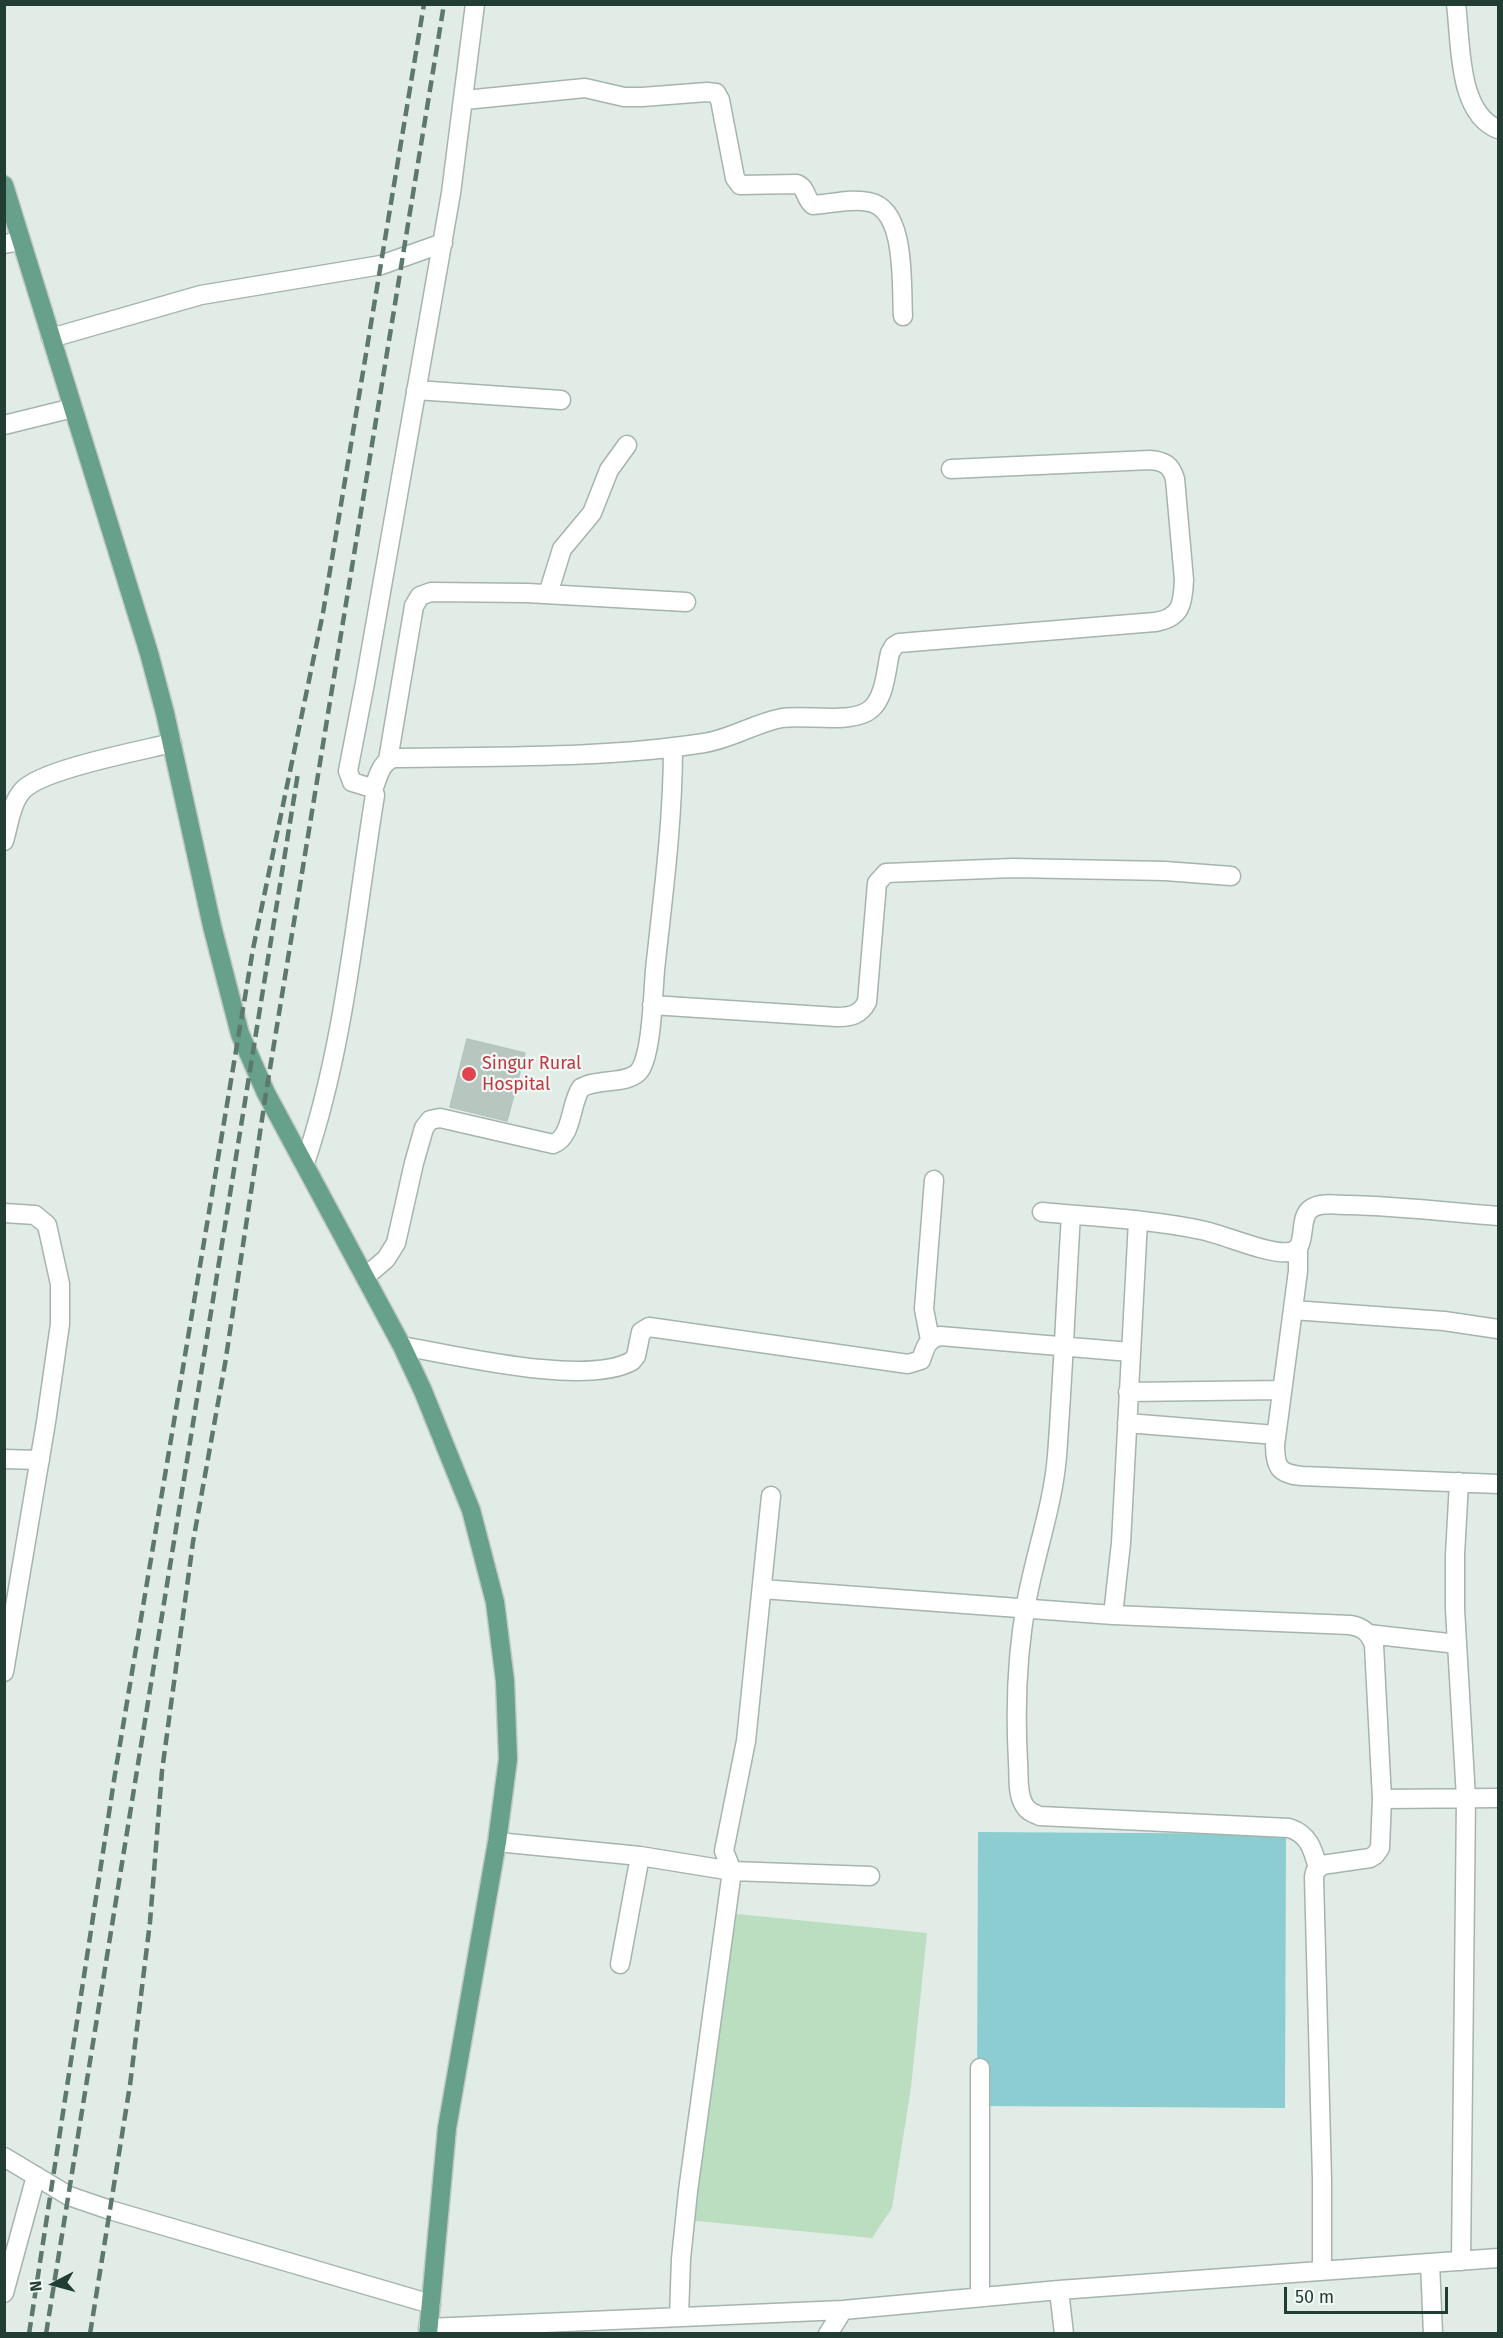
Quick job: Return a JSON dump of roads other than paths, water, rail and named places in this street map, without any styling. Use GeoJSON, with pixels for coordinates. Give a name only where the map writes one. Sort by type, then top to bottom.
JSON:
{"type":"FeatureCollection","features":[{"type":"Feature","properties":{"kind":"main road"},"geometry":{"type":"LineString","coordinates":[[4,186],[13,243],[51,338],[135,605],[172,743],[212,926],[240,1034],[266,1093],[402,1346],[459,1476],[481,1540],[495,1602],[505,1681],[508,1759],[497,1842],[447,2128],[428,2331]]}},
{"type":"Feature","properties":{"kind":"street"},"geometry":{"type":"LineString","coordinates":[[373,790],[352,782],[348,771],[368,672],[443,243],[465,100],[476,4]]}},
{"type":"Feature","properties":{"kind":"street"},"geometry":{"type":"LineString","coordinates":[[1456,4],[1468,91],[1479,115],[1498,129]]}},
{"type":"Feature","properties":{"kind":"street"},"geometry":{"type":"LineString","coordinates":[[465,100],[585,88],[624,97],[642,98],[716,93],[720,100],[735,178],[740,185],[796,184],[803,188],[809,202],[813,205],[868,201],[884,208],[890,215],[899,248],[903,316]]}},
{"type":"Feature","properties":{"kind":"street"},"geometry":{"type":"LineString","coordinates":[[51,338],[201,295],[381,265],[443,243]]}},
{"type":"Feature","properties":{"kind":"street"},"geometry":{"type":"LineString","coordinates":[[417,390],[561,400]]}},
{"type":"Feature","properties":{"kind":"street"},"geometry":{"type":"LineString","coordinates":[[4,425],[73,408]]}},
{"type":"Feature","properties":{"kind":"street"},"geometry":{"type":"LineString","coordinates":[[548,594],[562,549],[592,513],[609,470],[627,445]]}},
{"type":"Feature","properties":{"kind":"street"},"geometry":{"type":"LineString","coordinates":[[388,760],[599,755],[716,741],[781,718],[862,714],[876,704],[890,653],[899,643],[1155,622],[1172,618],[1178,612],[1184,594],[1184,580],[1175,479],[1165,462],[1150,460],[951,469]]}},
{"type":"Feature","properties":{"kind":"street"},"geometry":{"type":"LineString","coordinates":[[305,1163],[325,1100],[338,1030],[375,795],[373,790],[382,767],[388,760],[414,606],[420,596],[432,592],[548,594],[686,602]]}},
{"type":"Feature","properties":{"kind":"street"},"geometry":{"type":"LineString","coordinates":[[4,842],[17,799],[32,783],[56,773],[172,743]]}},
{"type":"Feature","properties":{"kind":"street"},"geometry":{"type":"LineString","coordinates":[[365,1276],[386,1259],[396,1243],[414,1163],[426,1123],[435,1118],[548,1143],[558,1142],[564,1136],[581,1088],[594,1082],[630,1078],[640,1070],[647,1044],[672,822],[673,747]]}},
{"type":"Feature","properties":{"kind":"street"},"geometry":{"type":"LineString","coordinates":[[652,1005],[837,1017],[859,1013],[867,1002],[877,883],[886,873],[1013,868],[1165,871],[1231,876]]}},
{"type":"Feature","properties":{"kind":"street"},"geometry":{"type":"LineString","coordinates":[[402,1346],[544,1370],[600,1371],[632,1361],[636,1356],[641,1332],[649,1327],[908,1364],[921,1360],[930,1340],[924,1316],[934,1180]]}},
{"type":"Feature","properties":{"kind":"street"},"geometry":{"type":"LineString","coordinates":[[1498,1216],[1392,1206],[1322,1204],[1306,1213],[1298,1248],[1298,1271],[1275,1455],[1279,1468],[1284,1473],[1292,1475],[1498,1484]]}},
{"type":"Feature","properties":{"kind":"street"},"geometry":{"type":"LineString","coordinates":[[1042,1212],[1198,1229],[1249,1245],[1283,1252],[1298,1248]]}},
{"type":"Feature","properties":{"kind":"street"},"geometry":{"type":"LineString","coordinates":[[4,1213],[29,1214],[44,1220],[49,1232],[60,1284],[60,1324],[40,1460],[4,1672]]}},
{"type":"Feature","properties":{"kind":"street"},"geometry":{"type":"LineString","coordinates":[[1071,1215],[1053,1483],[1026,1608],[1017,1696],[1020,1794],[1029,1812],[1040,1816],[1289,1828],[1299,1831],[1306,1838],[1318,1868]]}},
{"type":"Feature","properties":{"kind":"street"},"geometry":{"type":"LineString","coordinates":[[1113,1615],[1120,1543],[1138,1221]]}},
{"type":"Feature","properties":{"kind":"street"},"geometry":{"type":"LineString","coordinates":[[1293,1310],[1444,1321],[1498,1329]]}},
{"type":"Feature","properties":{"kind":"street"},"geometry":{"type":"LineString","coordinates":[[930,1340],[940,1336],[1130,1352]]}},
{"type":"Feature","properties":{"kind":"street"},"geometry":{"type":"LineString","coordinates":[[1128,1392],[1282,1390]]}},
{"type":"Feature","properties":{"kind":"street"},"geometry":{"type":"LineString","coordinates":[[1127,1423],[1276,1435]]}},
{"type":"Feature","properties":{"kind":"street"},"geometry":{"type":"LineString","coordinates":[[4,1459],[40,1460]]}},
{"type":"Feature","properties":{"kind":"street"},"geometry":{"type":"LineString","coordinates":[[1459,1482],[1455,1555],[1457,1644],[1466,1798],[1461,2261]]}},
{"type":"Feature","properties":{"kind":"street"},"geometry":{"type":"LineString","coordinates":[[679,2316],[681,2259],[688,2191],[732,1871],[724,1851],[746,1742],[771,1496]]}},
{"type":"Feature","properties":{"kind":"street"},"geometry":{"type":"LineString","coordinates":[[762,1589],[1113,1615],[1350,1625],[1358,1626],[1368,1634],[1374,1645],[1382,1799],[1380,1848],[1375,1855],[1322,1865],[1314,1877],[1322,2179],[1322,2270]]}},
{"type":"Feature","properties":{"kind":"street"},"geometry":{"type":"LineString","coordinates":[[1368,1634],[1457,1644]]}},
{"type":"Feature","properties":{"kind":"street"},"geometry":{"type":"LineString","coordinates":[[1382,1799],[1498,1798]]}},
{"type":"Feature","properties":{"kind":"street"},"geometry":{"type":"LineString","coordinates":[[497,1842],[640,1856],[732,1871],[870,1876]]}},
{"type":"Feature","properties":{"kind":"street"},"geometry":{"type":"LineString","coordinates":[[620,1964],[640,1856]]}},
{"type":"Feature","properties":{"kind":"street"},"geometry":{"type":"LineString","coordinates":[[980,2068],[980,2297]]}},
{"type":"Feature","properties":{"kind":"street"},"geometry":{"type":"LineString","coordinates":[[4,2157],[69,2196],[125,2216],[431,2304]]}},
{"type":"Feature","properties":{"kind":"street"},"geometry":{"type":"LineString","coordinates":[[4,2293],[36,2176]]}},
{"type":"Feature","properties":{"kind":"street"},"geometry":{"type":"LineString","coordinates":[[428,2331],[679,2316],[843,2310],[1059,2290],[1498,2258]]}},
{"type":"Feature","properties":{"kind":"street"},"geometry":{"type":"LineString","coordinates":[[1430,2263],[1433,2334]]}},
{"type":"Feature","properties":{"kind":"street"},"geometry":{"type":"LineString","coordinates":[[1059,2290],[1064,2334]]}},
{"type":"Feature","properties":{"kind":"street"},"geometry":{"type":"LineString","coordinates":[[828,2334],[843,2310]]}},
{"type":"Feature","properties":{"kind":"water"},"geometry":{"type":"Polygon","coordinates":[[[978,1832],[1286,1834],[1285,2108],[977,2106],[978,1832]]]}},
{"type":"Feature","properties":{"kind":"railway"},"geometry":{"type":"LineString","coordinates":[[29,2334],[115,1774],[253,949],[323,613],[424,4]]}},
{"type":"Feature","properties":{"kind":"railway"},"geometry":{"type":"LineString","coordinates":[[90,2334],[130,2085],[150,1922],[162,1771],[193,1542],[225,1364],[266,1093],[444,4]]}},
{"type":"Feature","properties":{"kind":"railway"},"geometry":{"type":"LineString","coordinates":[[46,2334],[298,773]]}},
{"type":"Feature","properties":{"kind":"place","name":"Singur Rural Hospital"},"geometry":{"type":"Point","coordinates":[469,1074]}}]}
